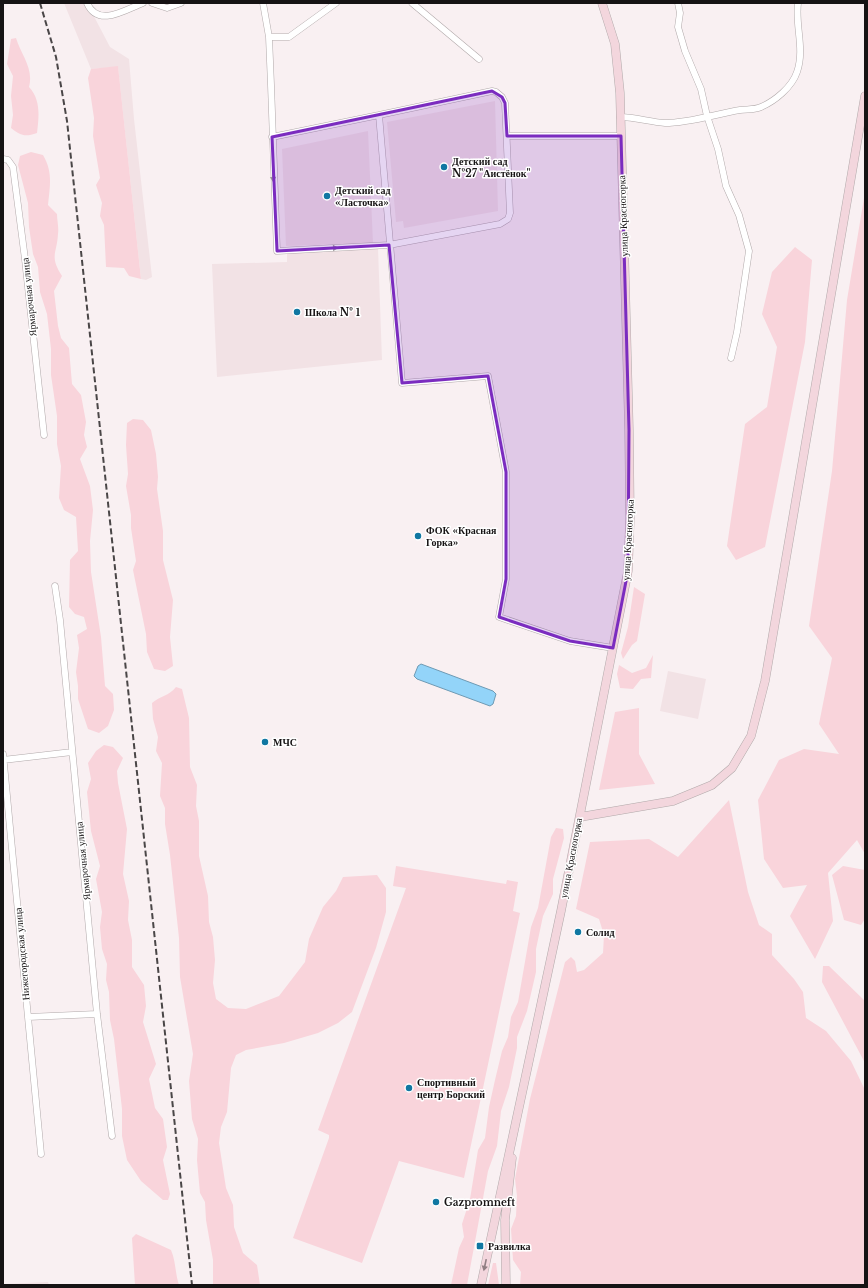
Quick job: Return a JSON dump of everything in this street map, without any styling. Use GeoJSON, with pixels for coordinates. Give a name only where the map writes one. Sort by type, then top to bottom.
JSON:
{"type":"FeatureCollection","features":[{"type":"Feature","properties":{"kind":"main road","name":"улица Красногорка"},"geometry":{"type":"LineString","coordinates":[[518,1116],[580,817],[628,571],[630,533],[629,430],[619,75],[615,44],[602,3]]}},
{"type":"Feature","properties":{"kind":"main road"},"geometry":{"type":"LineString","coordinates":[[580,817],[673,801],[712,785],[732,768],[751,736],[765,681],[865,96]]}},
{"type":"Feature","properties":{"kind":"main road"},"geometry":{"type":"LineString","coordinates":[[481,1285],[518,1116]]}},
{"type":"Feature","properties":{"kind":"main road"},"geometry":{"type":"LineString","coordinates":[[506,1285],[505,1220],[518,1116]]}},
{"type":"Feature","properties":{"kind":"street"},"geometry":{"type":"LineString","coordinates":[[87,3],[90,10],[102,16],[108,17],[143,3]]}},
{"type":"Feature","properties":{"kind":"street"},"geometry":{"type":"LineString","coordinates":[[152,3],[167,8],[181,3]]}},
{"type":"Feature","properties":{"kind":"street"},"geometry":{"type":"LineString","coordinates":[[263,3],[269,37],[272,137],[277,251],[389,245],[504,222],[510,213],[505,103],[502,97],[496,92],[492,91],[272,137]]}},
{"type":"Feature","properties":{"kind":"street"},"geometry":{"type":"LineString","coordinates":[[269,37],[290,37],[336,3]]}},
{"type":"Feature","properties":{"kind":"street"},"geometry":{"type":"LineString","coordinates":[[412,3],[479,59]]}},
{"type":"Feature","properties":{"kind":"street"},"geometry":{"type":"LineString","coordinates":[[678,3],[680,13],[678,27],[701,89],[707,116],[718,149],[726,186],[739,215],[749,251],[737,332],[731,358]]}},
{"type":"Feature","properties":{"kind":"street"},"geometry":{"type":"LineString","coordinates":[[620,117],[667,123],[760,108],[783,92],[792,83],[797,72],[800,51],[798,3]]}},
{"type":"Feature","properties":{"kind":"street"},"geometry":{"type":"LineString","coordinates":[[379,115],[402,383],[488,376],[506,472],[506,579],[499,617],[570,641],[614,648]]}},
{"type":"Feature","properties":{"kind":"street"},"geometry":{"type":"LineString","coordinates":[[507,136],[621,136]]}},
{"type":"Feature","properties":{"kind":"street","name":"Ярмарочная улица"},"geometry":{"type":"LineString","coordinates":[[6,160],[12,167],[25,259],[44,435]]}},
{"type":"Feature","properties":{"kind":"street","name":"Ярмарочная улица"},"geometry":{"type":"LineString","coordinates":[[55,586],[60,620],[98,1014],[112,1136]]}},
{"type":"Feature","properties":{"kind":"street"},"geometry":{"type":"LineString","coordinates":[[3,758],[72,752]]}},
{"type":"Feature","properties":{"kind":"street","name":"Нижегородская улица"},"geometry":{"type":"LineString","coordinates":[[3,758],[41,1154]]}},
{"type":"Feature","properties":{"kind":"street"},"geometry":{"type":"LineString","coordinates":[[28,1017],[98,1014]]}},
{"type":"Feature","properties":{"kind":"highlighted area"},"geometry":{"type":"Polygon","coordinates":[[[492,91],[502,97],[505,103],[507,136],[621,136],[629,430],[628,571],[613,648],[570,641],[499,617],[506,579],[506,472],[488,376],[402,383],[389,245],[277,251],[272,137],[492,91]]]}},
{"type":"Feature","properties":{"kind":"shaded area"},"geometry":{"type":"Polygon","coordinates":[[[64,3],[87,3],[110,47],[129,59],[134,119],[152,277],[146,280],[141,279],[118,67],[91,69],[64,3]]]}},
{"type":"Feature","properties":{"kind":"shaded area"},"geometry":{"type":"Polygon","coordinates":[[[16,38],[30,74],[29,87],[36,97],[38,108],[37,133],[29,135],[20,134],[11,128],[13,115],[11,96],[13,76],[7,64],[11,39],[16,38]]]}},
{"type":"Feature","properties":{"kind":"shaded area"},"geometry":{"type":"Polygon","coordinates":[[[118,66],[141,279],[129,276],[124,268],[106,267],[104,225],[100,216],[102,203],[96,185],[100,178],[93,136],[94,118],[88,78],[91,69],[118,66]]]}},
{"type":"Feature","properties":{"kind":"shaded area","name":"Детский сад №27 \"Аистёнок\""},"geometry":{"type":"Polygon","coordinates":[[[495,101],[498,211],[404,228],[403,221],[396,222],[387,122],[495,101]]]}},
{"type":"Feature","properties":{"kind":"shaded area","name":"Детский сад «Ласточка»"},"geometry":{"type":"Polygon","coordinates":[[[368,131],[373,243],[286,246],[282,149],[368,131]]]}},
{"type":"Feature","properties":{"kind":"shaded area"},"geometry":{"type":"Polygon","coordinates":[[[31,152],[43,155],[50,173],[48,205],[57,214],[58,231],[55,259],[62,276],[54,291],[58,326],[61,338],[69,348],[72,384],[81,395],[86,422],[84,435],[87,447],[80,459],[90,486],[93,510],[90,541],[91,572],[101,637],[105,686],[113,694],[114,710],[108,726],[99,733],[88,729],[78,699],[76,672],[79,648],[77,635],[87,629],[84,617],[75,614],[69,607],[70,560],[78,551],[76,517],[64,510],[59,498],[61,466],[57,444],[57,416],[51,375],[51,349],[47,314],[40,292],[38,267],[33,254],[29,227],[28,203],[18,165],[20,156],[31,152]]]}},
{"type":"Feature","properties":{"kind":"shaded area"},"geometry":{"type":"Polygon","coordinates":[[[865,192],[865,854],[857,840],[828,873],[833,921],[815,959],[790,916],[807,885],[783,888],[764,859],[758,800],[779,760],[804,749],[839,754],[819,724],[832,658],[809,626],[832,471],[847,300],[865,192]]]}},
{"type":"Feature","properties":{"kind":"shaded area"},"geometry":{"type":"Polygon","coordinates":[[[795,247],[812,260],[805,342],[765,547],[736,560],[727,546],[745,424],[767,407],[777,347],[762,314],[772,272],[795,247]]]}},
{"type":"Feature","properties":{"kind":"shaded area","name":"Школа № 1"},"geometry":{"type":"Polygon","coordinates":[[[378,248],[382,360],[217,377],[212,264],[287,262],[287,252],[378,248]]]}},
{"type":"Feature","properties":{"kind":"shaded area"},"geometry":{"type":"Polygon","coordinates":[[[133,419],[143,420],[151,430],[156,454],[158,477],[157,489],[163,531],[163,560],[173,600],[170,637],[173,666],[165,671],[154,669],[147,652],[146,634],[133,570],[136,561],[126,486],[128,474],[126,445],[127,423],[133,419]]]}},
{"type":"Feature","properties":{"kind":"shaded area"},"geometry":{"type":"Polygon","coordinates":[[[634,587],[645,594],[637,641],[632,645],[623,659],[621,653],[628,627],[634,587]]]}},
{"type":"Feature","properties":{"kind":"shaded area"},"geometry":{"type":"Polygon","coordinates":[[[653,655],[651,678],[641,679],[633,689],[620,688],[617,674],[619,665],[632,673],[646,668],[653,655]]]}},
{"type":"Feature","properties":{"kind":"shaded area"},"geometry":{"type":"Polygon","coordinates":[[[668,671],[706,679],[698,719],[660,711],[668,671]]]}},
{"type":"Feature","properties":{"kind":"shaded area"},"geometry":{"type":"Polygon","coordinates":[[[176,687],[182,689],[189,718],[190,767],[197,785],[196,806],[199,821],[199,856],[208,896],[209,922],[213,937],[215,960],[213,983],[216,999],[228,1008],[246,1009],[279,996],[305,962],[309,939],[323,907],[336,891],[343,877],[377,875],[386,888],[386,912],[376,948],[352,1012],[338,1023],[318,1033],[284,1043],[246,1050],[236,1055],[231,1068],[227,1112],[221,1127],[219,1143],[226,1188],[233,1205],[234,1227],[243,1253],[257,1265],[260,1285],[213,1285],[213,1260],[206,1220],[205,1202],[200,1193],[197,1160],[198,1139],[192,1119],[189,1081],[193,1054],[180,977],[179,938],[165,824],[165,808],[160,796],[162,763],[156,751],[158,737],[153,719],[152,703],[176,687]]]}},
{"type":"Feature","properties":{"kind":"shaded area"},"geometry":{"type":"Polygon","coordinates":[[[639,708],[639,754],[655,784],[599,790],[615,712],[639,708]]]}},
{"type":"Feature","properties":{"kind":"shaded area"},"geometry":{"type":"Polygon","coordinates":[[[104,745],[113,747],[123,758],[117,771],[127,829],[123,874],[129,901],[128,920],[132,940],[132,967],[144,985],[146,1006],[143,1022],[156,1064],[149,1079],[155,1108],[163,1119],[167,1147],[163,1160],[170,1194],[168,1200],[163,1200],[141,1181],[127,1160],[122,1136],[122,1109],[114,1039],[110,1020],[109,992],[106,980],[107,964],[102,949],[100,927],[102,912],[96,879],[100,866],[91,831],[87,792],[91,779],[88,763],[96,751],[104,745]]]}},
{"type":"Feature","properties":{"kind":"shaded area"},"geometry":{"type":"Polygon","coordinates":[[[729,800],[748,892],[759,925],[772,934],[772,955],[794,979],[803,992],[806,1018],[826,1031],[851,1061],[865,1090],[865,1285],[520,1285],[521,1272],[513,1260],[511,1229],[516,1216],[517,1196],[515,1179],[530,1099],[565,962],[571,957],[575,961],[577,972],[584,970],[603,953],[604,935],[599,919],[576,909],[590,842],[649,839],[678,857],[729,800]]]}},
{"type":"Feature","properties":{"kind":"shaded area"},"geometry":{"type":"Polygon","coordinates":[[[556,828],[563,829],[564,838],[553,879],[553,894],[543,916],[536,949],[536,972],[527,1011],[517,1037],[517,1048],[509,1087],[501,1111],[497,1146],[488,1171],[467,1285],[451,1285],[459,1248],[464,1237],[462,1224],[470,1199],[478,1150],[485,1138],[489,1107],[502,1051],[508,1037],[511,1017],[518,1002],[531,927],[538,908],[551,837],[556,828]]]}},
{"type":"Feature","properties":{"kind":"shaded area","name":"Спортивный центр Борский"},"geometry":{"type":"Polygon","coordinates":[[[396,866],[506,884],[507,880],[518,882],[513,911],[520,913],[464,1178],[399,1161],[362,1263],[293,1238],[329,1138],[329,1135],[318,1130],[406,888],[393,886],[396,866]]]}},
{"type":"Feature","properties":{"kind":"shaded area"},"geometry":{"type":"Polygon","coordinates":[[[843,866],[865,870],[865,919],[861,925],[844,920],[832,875],[843,866]]]}},
{"type":"Feature","properties":{"kind":"shaded area"},"geometry":{"type":"Polygon","coordinates":[[[823,966],[829,966],[865,1001],[865,1063],[822,982],[823,966]]]}},
{"type":"Feature","properties":{"kind":"shaded area"},"geometry":{"type":"Polygon","coordinates":[[[136,1234],[171,1250],[179,1285],[135,1285],[132,1238],[136,1234]]]}},
{"type":"Feature","properties":{"kind":"shaded area"},"geometry":{"type":"Polygon","coordinates":[[[493,1263],[496,1263],[499,1285],[488,1285],[493,1263]]]}},
{"type":"Feature","properties":{"kind":"shaded area"},"geometry":{"type":"Polygon","coordinates":[[[48,1282],[49,1285],[3,1285],[3,1284],[48,1282]]]}},
{"type":"Feature","properties":{"kind":"water"},"geometry":{"type":"Polygon","coordinates":[[[421,664],[493,691],[496,694],[493,704],[490,706],[417,679],[414,676],[418,666],[421,664]]]}},
{"type":"Feature","properties":{"kind":"railway"},"geometry":{"type":"LineString","coordinates":[[40,3],[56,57],[67,121],[192,1285]]}},
{"type":"Feature","properties":{"kind":"place","name":"Детский сад №27 \"Аистёнок\""},"geometry":{"type":"Point","coordinates":[444,167]}},
{"type":"Feature","properties":{"kind":"place","name":"Детский сад «Ласточка»"},"geometry":{"type":"Point","coordinates":[327,196]}},
{"type":"Feature","properties":{"kind":"place","name":"Школа № 1"},"geometry":{"type":"Point","coordinates":[297,312]}},
{"type":"Feature","properties":{"kind":"place","name":"ФОК «Красная Горка»"},"geometry":{"type":"Point","coordinates":[418,536]}},
{"type":"Feature","properties":{"kind":"place","name":"МЧС"},"geometry":{"type":"Point","coordinates":[265,742]}},
{"type":"Feature","properties":{"kind":"place","name":"Солид"},"geometry":{"type":"Point","coordinates":[578,932]}},
{"type":"Feature","properties":{"kind":"place","name":"Спортивный центр Борский"},"geometry":{"type":"Point","coordinates":[409,1088]}},
{"type":"Feature","properties":{"kind":"place","name":"Gazpromneft"},"geometry":{"type":"Point","coordinates":[436,1202]}},
{"type":"Feature","properties":{"kind":"place","name":"Развилка"},"geometry":{"type":"Point","coordinates":[480,1246]}}]}
